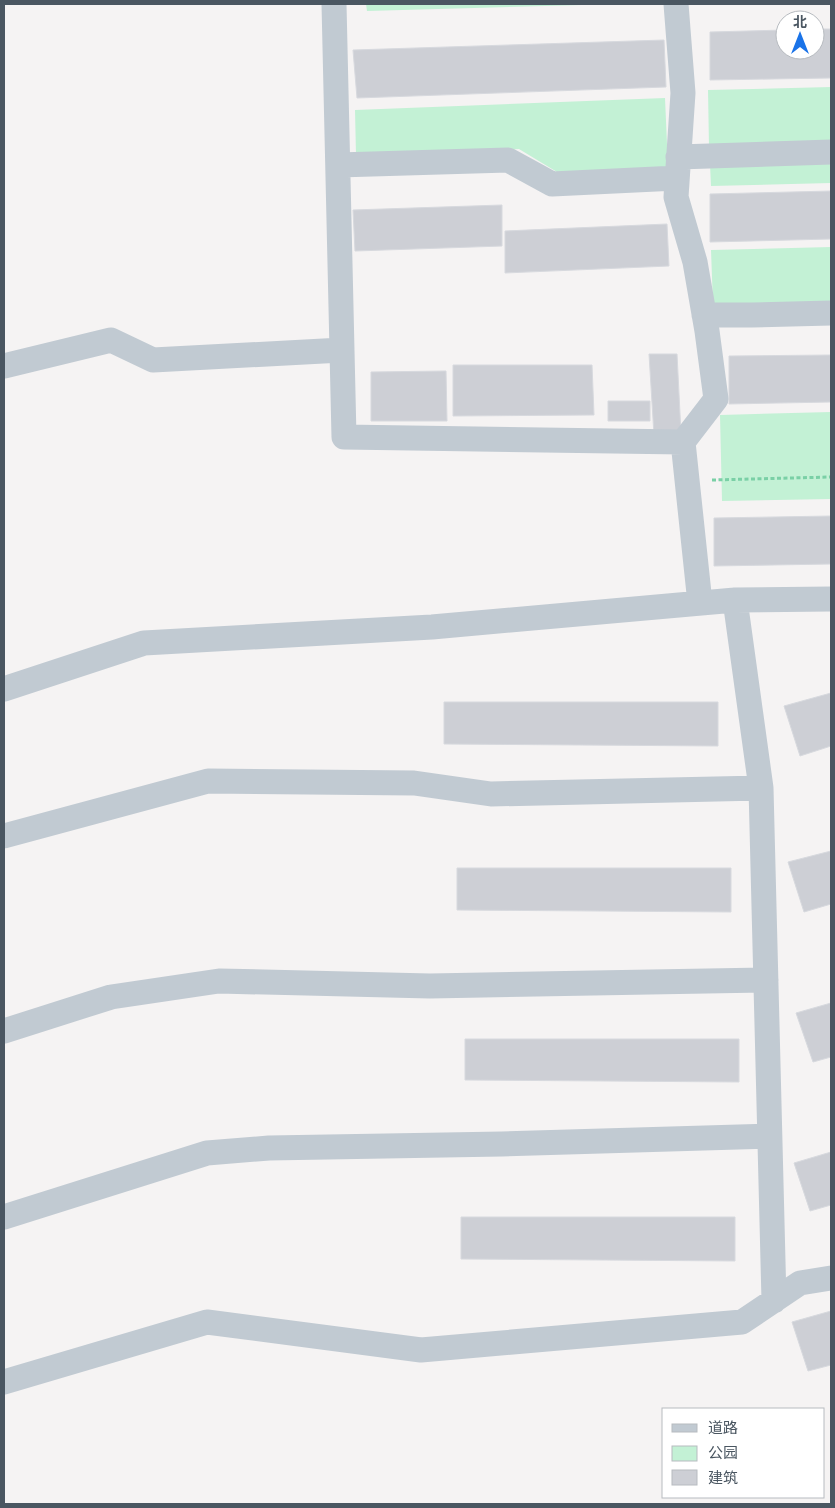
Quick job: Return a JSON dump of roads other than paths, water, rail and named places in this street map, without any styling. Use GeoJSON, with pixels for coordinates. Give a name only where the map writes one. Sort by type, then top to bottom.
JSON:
{"type":"FeatureCollection","features":[{"type":"Feature","properties":{"kind":"street"},"geometry":{"type":"LineString","coordinates":[[334,4],[344,437],[683,442]]}},
{"type":"Feature","properties":{"kind":"street"},"geometry":{"type":"LineString","coordinates":[[676,4],[683,93],[676,197],[695,262],[716,399],[683,442],[700,603]]}},
{"type":"Feature","properties":{"kind":"street"},"geometry":{"type":"LineString","coordinates":[[338,165],[508,160],[552,184],[678,168],[831,152]]}},
{"type":"Feature","properties":{"kind":"street"},"geometry":{"type":"LineString","coordinates":[[704,315],[752,316],[831,313]]}},
{"type":"Feature","properties":{"kind":"street"},"geometry":{"type":"LineString","coordinates":[[4,366],[111,340],[153,360],[342,350]]}},
{"type":"Feature","properties":{"kind":"street"},"geometry":{"type":"LineString","coordinates":[[4,689],[144,643],[432,626],[735,600],[831,599]]}},
{"type":"Feature","properties":{"kind":"street"},"geometry":{"type":"LineString","coordinates":[[735,600],[761,788],[774,1301]]}},
{"type":"Feature","properties":{"kind":"street"},"geometry":{"type":"LineString","coordinates":[[4,836],[208,781],[414,783],[491,794],[761,788]]}},
{"type":"Feature","properties":{"kind":"street"},"geometry":{"type":"LineString","coordinates":[[4,1031],[111,997],[219,981],[430,986],[766,980]]}},
{"type":"Feature","properties":{"kind":"street"},"geometry":{"type":"LineString","coordinates":[[4,1217],[207,1153],[269,1148],[502,1144],[769,1136]]}},
{"type":"Feature","properties":{"kind":"street"},"geometry":{"type":"LineString","coordinates":[[4,1382],[207,1322],[421,1350],[742,1322],[800,1284],[831,1278]]}}]}
